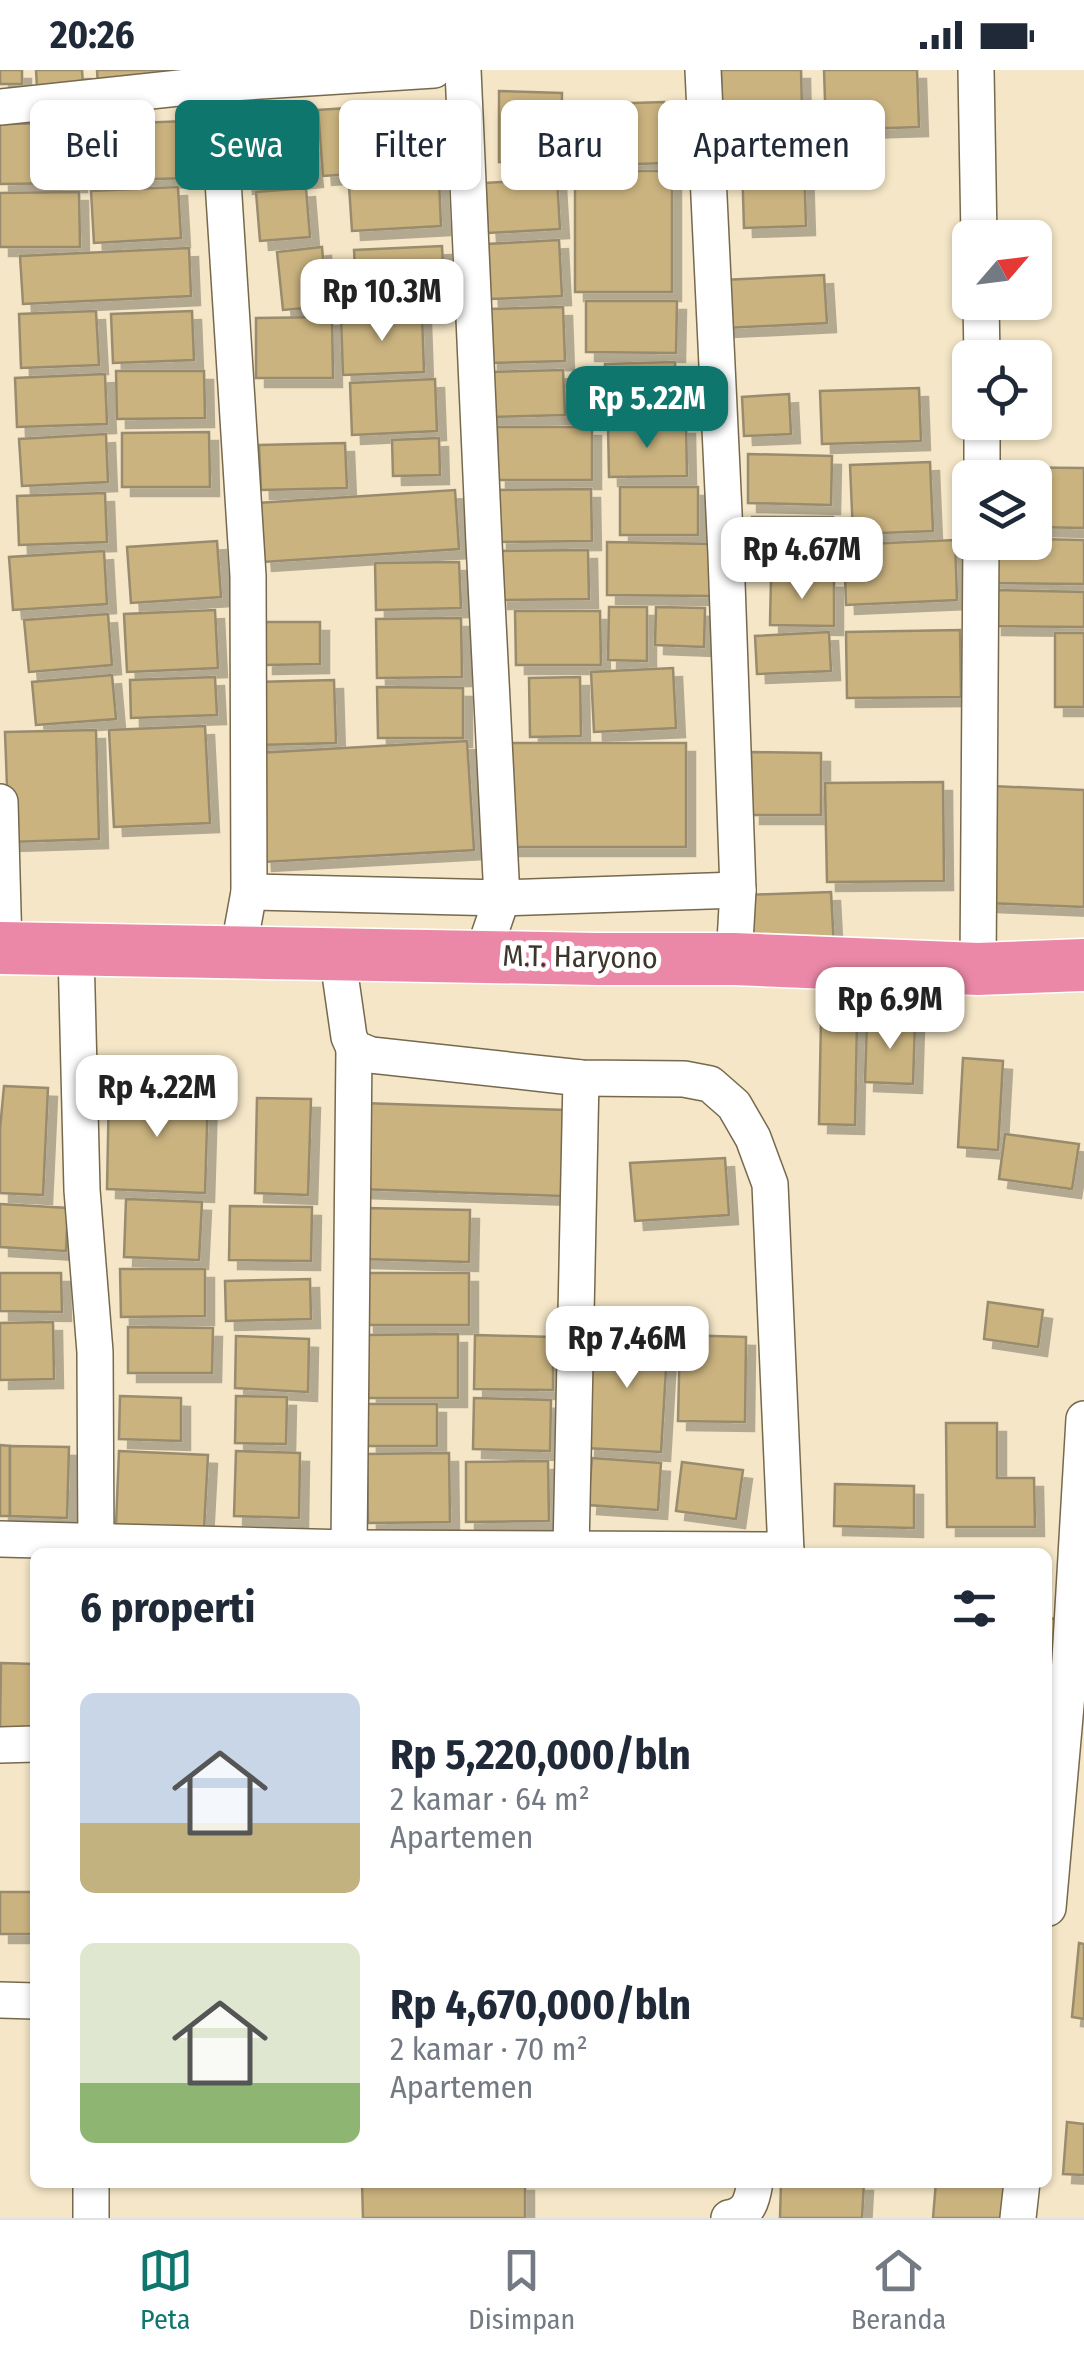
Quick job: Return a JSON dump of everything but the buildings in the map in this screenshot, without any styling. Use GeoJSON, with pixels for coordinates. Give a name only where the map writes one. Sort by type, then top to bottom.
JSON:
{"type":"FeatureCollection","features":[{"type":"Feature","properties":{"kind":"highway","name":"M.T. Haryono"},"geometry":{"type":"LineString","coordinates":[[2,948],[734,958],[978,969],[1084,965]]}},
{"type":"Feature","properties":{"kind":"street"},"geometry":{"type":"LineString","coordinates":[[0,107],[216,77],[434,70]]}},
{"type":"Feature","properties":{"kind":"street"},"geometry":{"type":"LineString","coordinates":[[463,70],[502,898],[482,956]]}},
{"type":"Feature","properties":{"kind":"street"},"geometry":{"type":"LineString","coordinates":[[703,70],[726,536],[738,890],[734,958]]}},
{"type":"Feature","properties":{"kind":"street"},"geometry":{"type":"LineString","coordinates":[[976,70],[979,220]]}},
{"type":"Feature","properties":{"kind":"street"},"geometry":{"type":"LineString","coordinates":[[216,77],[248,576],[249,892],[238,952]]}},
{"type":"Feature","properties":{"kind":"street"},"geometry":{"type":"LineString","coordinates":[[978,969],[982,560]]}},
{"type":"Feature","properties":{"kind":"street"},"geometry":{"type":"LineString","coordinates":[[0,802],[2,948]]}},
{"type":"Feature","properties":{"kind":"street"},"geometry":{"type":"LineString","coordinates":[[249,892],[502,898],[738,890]]}},
{"type":"Feature","properties":{"kind":"street"},"geometry":{"type":"LineString","coordinates":[[76,951],[82,1190],[95,1352],[96,1548]]}},
{"type":"Feature","properties":{"kind":"street"},"geometry":{"type":"LineString","coordinates":[[0,1539],[96,1548],[349,1548],[354,1048],[337,954]]}},
{"type":"Feature","properties":{"kind":"street"},"geometry":{"type":"LineString","coordinates":[[354,1048],[386,1059],[581,1078],[684,1078],[710,1084],[734,1105],[754,1138],[770,1184],[786,1548]]}},
{"type":"Feature","properties":{"kind":"street"},"geometry":{"type":"LineString","coordinates":[[571,1548],[581,1078]]}},
{"type":"Feature","properties":{"kind":"street"},"geometry":{"type":"LineString","coordinates":[[1052,1863],[1070,1660],[1084,1419]]}},
{"type":"Feature","properties":{"kind":"street"},"geometry":{"type":"LineString","coordinates":[[0,1745],[30,1744]]}},
{"type":"Feature","properties":{"kind":"street"},"geometry":{"type":"LineString","coordinates":[[0,2000],[30,2001]]}},
{"type":"Feature","properties":{"kind":"street"},"geometry":{"type":"LineString","coordinates":[[91,2188],[91,2218]]}},
{"type":"Feature","properties":{"kind":"street"},"geometry":{"type":"LineString","coordinates":[[728,2218],[751,2204],[755,2188]]}},
{"type":"Feature","properties":{"kind":"street"},"geometry":{"type":"LineString","coordinates":[[1018,2218],[1021,2188]]}}]}
